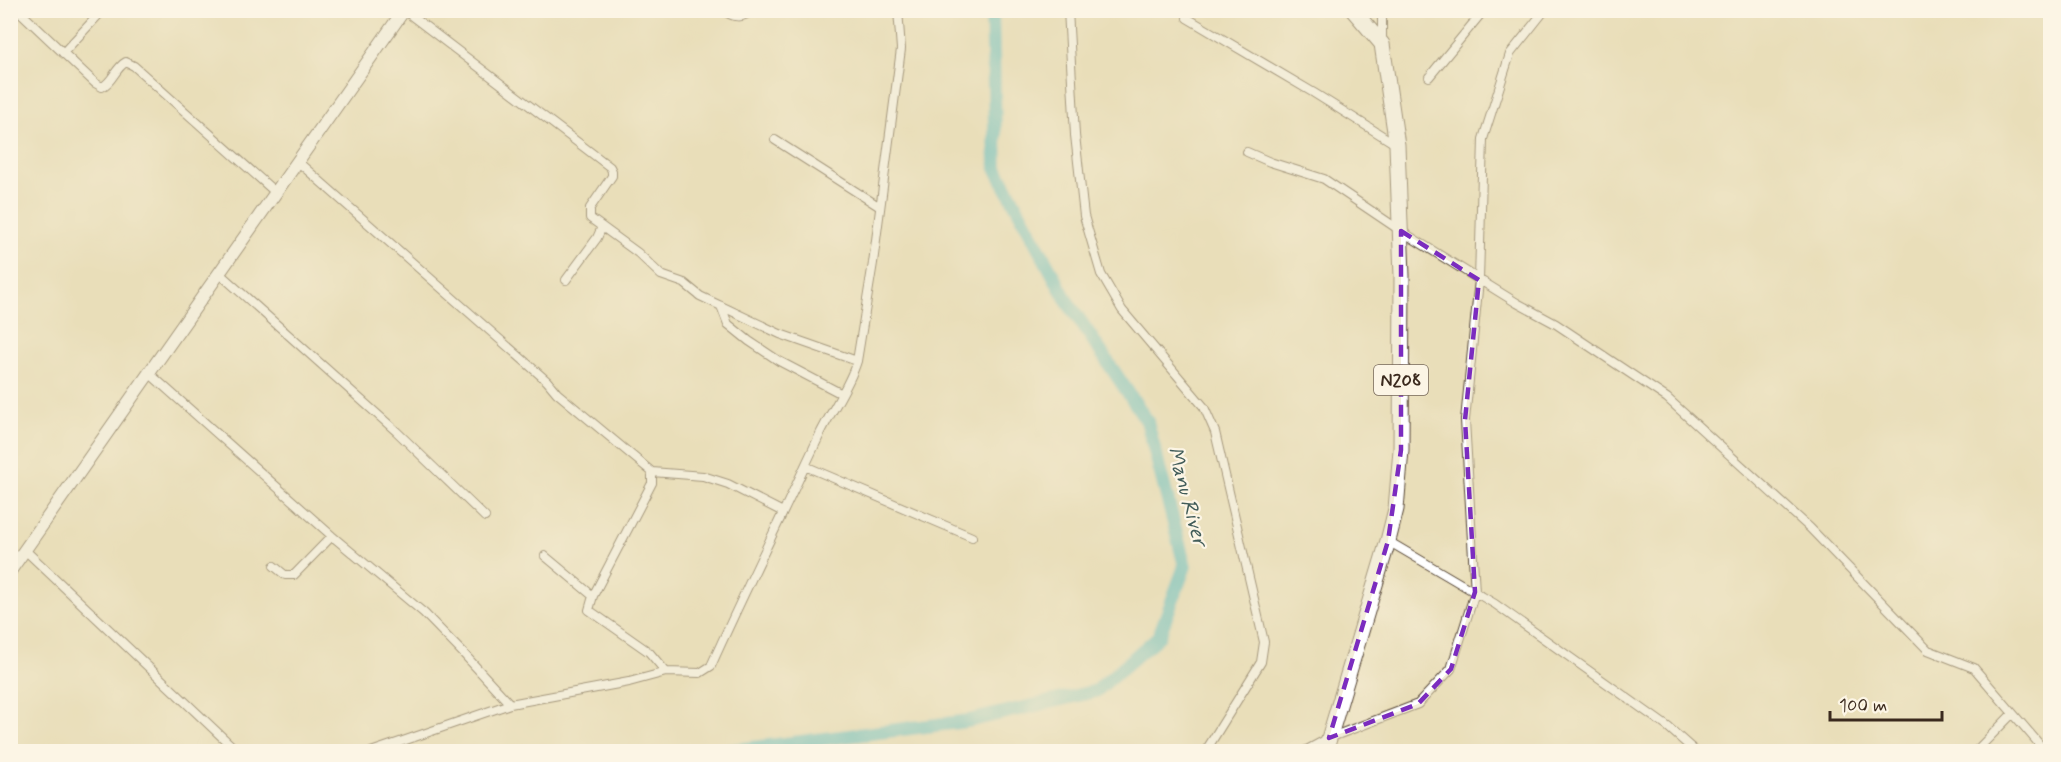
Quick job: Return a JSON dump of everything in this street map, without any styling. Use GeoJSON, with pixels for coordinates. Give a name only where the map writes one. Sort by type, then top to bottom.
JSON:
{"type":"FeatureCollection","features":[{"type":"Feature","properties":{"kind":"highway"},"geometry":{"type":"LineString","coordinates":[[1353,10],[1382,44]]}},
{"type":"Feature","properties":{"kind":"highway","name":"N208"},"geometry":{"type":"LineString","coordinates":[[1327,745],[1388,541],[1396,509],[1401,450],[1401,231],[1397,145],[1382,44]]}},
{"type":"Feature","properties":{"kind":"main road"},"geometry":{"type":"LineString","coordinates":[[10,571],[404,11]]}},
{"type":"Feature","properties":{"kind":"street"},"geometry":{"type":"LineString","coordinates":[[18,10],[102,87],[107,85],[121,65],[126,62],[134,66],[275,192]]}},
{"type":"Feature","properties":{"kind":"street"},"geometry":{"type":"LineString","coordinates":[[63,53],[102,10]]}},
{"type":"Feature","properties":{"kind":"street"},"geometry":{"type":"LineString","coordinates":[[723,10],[736,17],[743,17],[752,10]]}},
{"type":"Feature","properties":{"kind":"street"},"geometry":{"type":"LineString","coordinates":[[371,752],[510,704],[629,682],[666,672],[700,673],[711,666],[805,466],[853,376],[873,263],[901,49],[898,10]]}},
{"type":"Feature","properties":{"kind":"street"},"geometry":{"type":"LineString","coordinates":[[1068,10],[1075,135],[1084,216],[1101,274],[1122,310],[1204,407],[1215,432],[1264,642],[1261,662],[1205,752]]}},
{"type":"Feature","properties":{"kind":"street"},"geometry":{"type":"LineString","coordinates":[[1382,10],[1382,44]]}},
{"type":"Feature","properties":{"kind":"street"},"geometry":{"type":"LineString","coordinates":[[1429,77],[1484,10]]}},
{"type":"Feature","properties":{"kind":"street"},"geometry":{"type":"LineString","coordinates":[[1302,752],[1327,745],[1418,704],[1450,669],[1475,592],[1465,420],[1479,280],[1483,139],[1510,54],[1545,10]]}},
{"type":"Feature","properties":{"kind":"street"},"geometry":{"type":"LineString","coordinates":[[404,11],[610,167],[612,176],[588,214],[590,218],[638,253],[661,275],[684,283],[700,296],[780,334],[857,361]]}},
{"type":"Feature","properties":{"kind":"street"},"geometry":{"type":"LineString","coordinates":[[1187,18],[1397,145]]}},
{"type":"Feature","properties":{"kind":"street"},"geometry":{"type":"LineString","coordinates":[[775,140],[880,207]]}},
{"type":"Feature","properties":{"kind":"street"},"geometry":{"type":"LineString","coordinates":[[1247,152],[1270,162],[1324,179],[1479,280],[1556,324],[1667,398],[1810,528],[1929,650],[1974,668],[2046,752]]}},
{"type":"Feature","properties":{"kind":"street"},"geometry":{"type":"LineString","coordinates":[[297,161],[547,381],[557,393],[652,472],[703,476],[728,484],[783,512]]}},
{"type":"Feature","properties":{"kind":"street"},"geometry":{"type":"LineString","coordinates":[[566,280],[597,238],[602,226]]}},
{"type":"Feature","properties":{"kind":"street"},"geometry":{"type":"LineString","coordinates":[[219,273],[396,431],[485,517]]}},
{"type":"Feature","properties":{"kind":"street"},"geometry":{"type":"LineString","coordinates":[[721,306],[728,324],[749,341],[778,361],[842,394]]}},
{"type":"Feature","properties":{"kind":"street"},"geometry":{"type":"LineString","coordinates":[[149,373],[332,536],[424,614],[510,704]]}},
{"type":"Feature","properties":{"kind":"street"},"geometry":{"type":"LineString","coordinates":[[805,466],[972,537]]}},
{"type":"Feature","properties":{"kind":"street"},"geometry":{"type":"LineString","coordinates":[[652,472],[652,483],[593,596],[589,610],[649,652],[666,672]]}},
{"type":"Feature","properties":{"kind":"street"},"geometry":{"type":"LineString","coordinates":[[274,566],[285,575],[294,574],[332,536]]}},
{"type":"Feature","properties":{"kind":"street"},"geometry":{"type":"LineString","coordinates":[[1388,541],[1495,604],[1668,727],[1696,752]]}},
{"type":"Feature","properties":{"kind":"street"},"geometry":{"type":"LineString","coordinates":[[26,550],[238,752]]}},
{"type":"Feature","properties":{"kind":"street"},"geometry":{"type":"LineString","coordinates":[[544,556],[593,596]]}},
{"type":"Feature","properties":{"kind":"street"},"geometry":{"type":"LineString","coordinates":[[1975,752],[2012,714]]}},
{"type":"Feature","properties":{"kind":"highlighted area"},"geometry":{"type":"Polygon","coordinates":[[[1401,231],[1479,280],[1465,420],[1475,592],[1451,669],[1418,704],[1329,738],[1388,541],[1401,450],[1401,231]]]}},
{"type":"Feature","properties":{"kind":"waterway","name":"Manu River"},"geometry":{"type":"LineString","coordinates":[[719,752],[968,721],[1096,691],[1159,636],[1185,566],[1147,421],[1067,301],[996,168],[992,10]]}}]}
